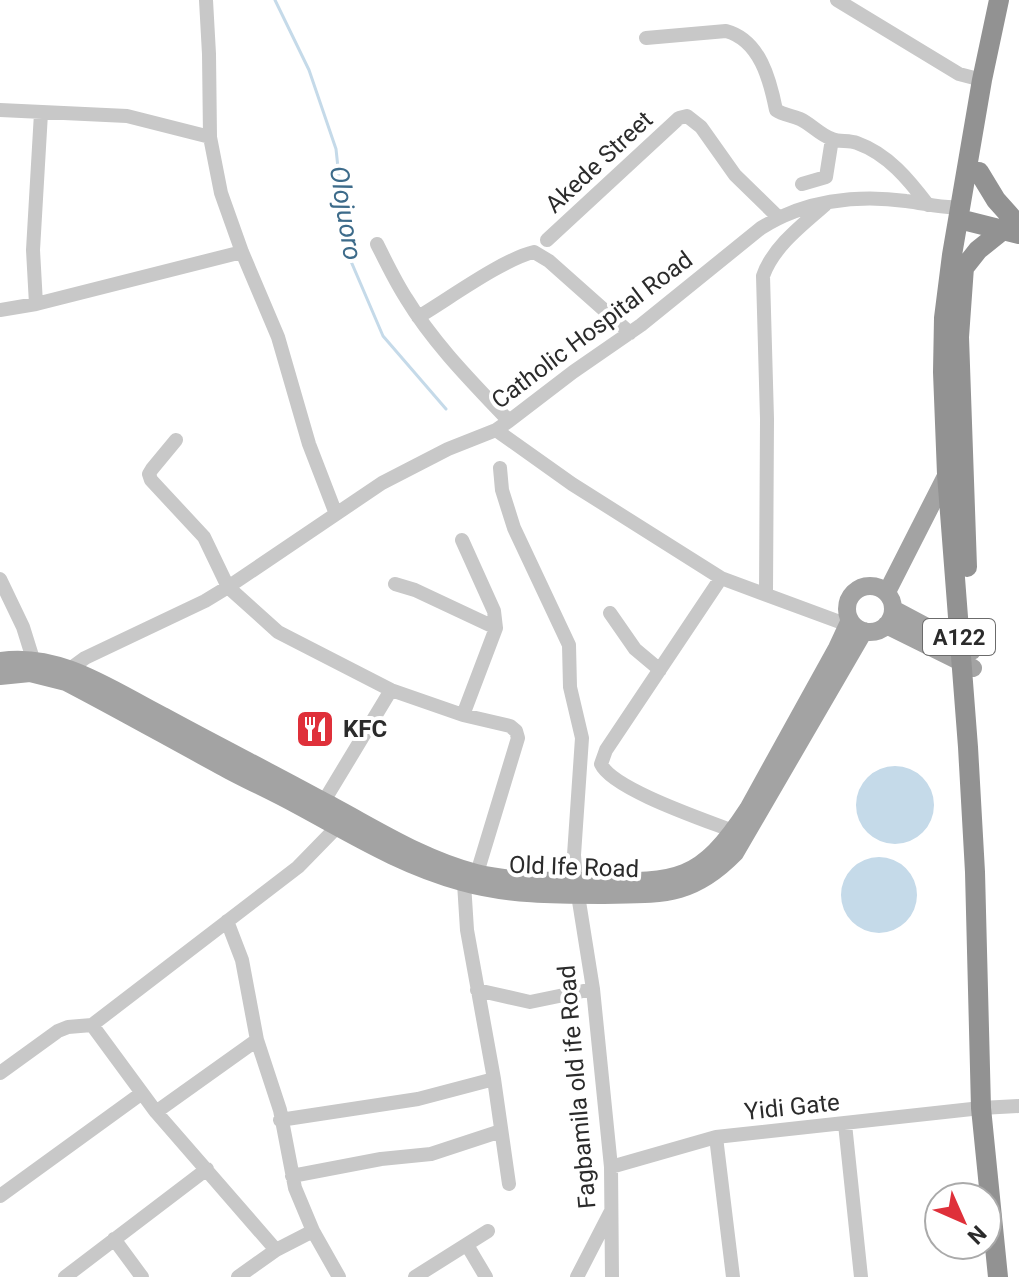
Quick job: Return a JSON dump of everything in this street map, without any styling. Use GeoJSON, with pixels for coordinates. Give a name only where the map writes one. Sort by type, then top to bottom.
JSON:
{"type":"FeatureCollection","features":[{"type":"Feature","properties":{"kind":"highway","name":"A122"},"geometry":{"type":"LineString","coordinates":[[967,657],[947,474],[944,318],[982,80],[999,0]]}},
{"type":"Feature","properties":{"kind":"highway","name":"A122"},"geometry":{"type":"LineString","coordinates":[[998,1277],[981,1026],[959,337],[963,213],[979,172],[1009,0]]}},
{"type":"Feature","properties":{"kind":"highway"},"geometry":{"type":"LineString","coordinates":[[979,172],[1014,226]]}},
{"type":"Feature","properties":{"kind":"highway"},"geometry":{"type":"LineString","coordinates":[[963,213],[1014,226]]}},
{"type":"Feature","properties":{"kind":"highway"},"geometry":{"type":"LineString","coordinates":[[963,269],[978,250],[1014,226]]}},
{"type":"Feature","properties":{"kind":"highway","name":"A122"},"geometry":{"type":"LineString","coordinates":[[986,1108],[1008,1277]]}},
{"type":"Feature","properties":{"kind":"main road"},"geometry":{"type":"LineString","coordinates":[[854,625],[876,631],[889,609],[947,474]]}},
{"type":"Feature","properties":{"kind":"main road","name":"Old Ife Road"},"geometry":{"type":"LineString","coordinates":[[577,888],[667,892],[699,883],[715,873],[735,853],[760,813],[854,625],[848,602],[854,592],[871,586],[889,609]]}},
{"type":"Feature","properties":{"kind":"main road"},"geometry":{"type":"LineString","coordinates":[[889,609],[967,657]]}},
{"type":"Feature","properties":{"kind":"main road","name":"Old Ife Road"},"geometry":{"type":"LineString","coordinates":[[0,676],[30,673],[66,682],[337,827],[470,878],[550,896],[577,888],[677,876],[706,862],[733,831],[854,625]]}},
{"type":"Feature","properties":{"kind":"main road","name":"Old Ife Road"},"geometry":{"type":"LineString","coordinates":[[0,661],[33,659],[70,669],[324,801],[380,842]]}},
{"type":"Feature","properties":{"kind":"street"},"geometry":{"type":"LineString","coordinates":[[206,0],[210,137],[221,193],[278,337],[309,444],[336,514]]}},
{"type":"Feature","properties":{"kind":"street"},"geometry":{"type":"LineString","coordinates":[[837,0],[959,74],[982,80]]}},
{"type":"Feature","properties":{"kind":"street"},"geometry":{"type":"LineString","coordinates":[[646,38],[726,31],[736,34],[746,41],[768,73],[776,110],[800,119],[832,139],[854,142],[892,164],[928,205]]}},
{"type":"Feature","properties":{"kind":"street"},"geometry":{"type":"LineString","coordinates":[[0,110],[127,116],[210,137]]}},
{"type":"Feature","properties":{"kind":"street"},"geometry":{"type":"LineString","coordinates":[[36,304],[33,250],[41,113]]}},
{"type":"Feature","properties":{"kind":"street","name":"Akede Street"},"geometry":{"type":"LineString","coordinates":[[547,240],[679,118],[687,116],[694,118],[735,175],[778,217]]}},
{"type":"Feature","properties":{"kind":"street"},"geometry":{"type":"LineString","coordinates":[[802,184],[826,177],[832,139]]}},
{"type":"Feature","properties":{"kind":"street","name":"Catholic Hospital Road"},"geometry":{"type":"LineString","coordinates":[[70,669],[105,648],[205,601],[409,468],[496,430],[630,333],[778,217],[828,202],[880,198],[963,213]]}},
{"type":"Feature","properties":{"kind":"street"},"geometry":{"type":"LineString","coordinates":[[766,593],[767,419],[763,276],[771,260],[789,238],[828,202]]}},
{"type":"Feature","properties":{"kind":"street"},"geometry":{"type":"LineString","coordinates":[[377,244],[418,317],[454,362],[509,421]]}},
{"type":"Feature","properties":{"kind":"street"},"geometry":{"type":"LineString","coordinates":[[0,310],[36,304],[242,252]]}},
{"type":"Feature","properties":{"kind":"street"},"geometry":{"type":"LineString","coordinates":[[418,317],[524,254],[534,252],[549,261],[630,333]]}},
{"type":"Feature","properties":{"kind":"street"},"geometry":{"type":"LineString","coordinates":[[496,430],[572,484],[721,578],[854,625]]}},
{"type":"Feature","properties":{"kind":"street"},"geometry":{"type":"LineString","coordinates":[[176,440],[152,469],[149,474],[151,480],[204,537],[228,587],[278,632],[391,690],[463,715],[510,726],[516,731],[518,738],[470,878],[467,930],[509,1184]]}},
{"type":"Feature","properties":{"kind":"street","name":"Fagbamila old ife Road"},"geometry":{"type":"LineString","coordinates":[[500,468],[502,490],[514,528],[569,645],[570,687],[582,738],[574,855],[593,989],[611,1167],[612,1277]]}},
{"type":"Feature","properties":{"kind":"street"},"geometry":{"type":"LineString","coordinates":[[462,540],[494,611],[496,628],[463,715]]}},
{"type":"Feature","properties":{"kind":"street"},"geometry":{"type":"LineString","coordinates":[[721,578],[606,750],[601,764],[605,773],[637,792],[733,831]]}},
{"type":"Feature","properties":{"kind":"street"},"geometry":{"type":"LineString","coordinates":[[0,579],[23,627],[33,659]]}},
{"type":"Feature","properties":{"kind":"street"},"geometry":{"type":"LineString","coordinates":[[395,584],[415,590],[496,628]]}},
{"type":"Feature","properties":{"kind":"street"},"geometry":{"type":"LineString","coordinates":[[610,613],[635,649],[660,670]]}},
{"type":"Feature","properties":{"kind":"street"},"geometry":{"type":"LineString","coordinates":[[324,801],[391,690]]}},
{"type":"Feature","properties":{"kind":"street"},"geometry":{"type":"LineString","coordinates":[[0,1073],[58,1031],[92,1025],[298,867],[337,827]]}},
{"type":"Feature","properties":{"kind":"street"},"geometry":{"type":"LineString","coordinates":[[227,921],[242,960],[257,1040],[280,1110],[292,1176],[313,1231],[339,1277]]}},
{"type":"Feature","properties":{"kind":"street"},"geometry":{"type":"LineString","coordinates":[[477,990],[530,1002],[593,989]]}},
{"type":"Feature","properties":{"kind":"street"},"geometry":{"type":"LineString","coordinates":[[92,1025],[156,1112],[276,1250]]}},
{"type":"Feature","properties":{"kind":"street"},"geometry":{"type":"LineString","coordinates":[[156,1112],[257,1040]]}},
{"type":"Feature","properties":{"kind":"street"},"geometry":{"type":"LineString","coordinates":[[280,1120],[418,1099],[494,1079]]}},
{"type":"Feature","properties":{"kind":"street"},"geometry":{"type":"LineString","coordinates":[[0,1196],[142,1093]]}},
{"type":"Feature","properties":{"kind":"street","name":"Yidi Gate"},"geometry":{"type":"LineString","coordinates":[[611,1167],[716,1137],[1019,1106]]}},
{"type":"Feature","properties":{"kind":"street"},"geometry":{"type":"LineString","coordinates":[[845,1124],[861,1277]]}},
{"type":"Feature","properties":{"kind":"street"},"geometry":{"type":"LineString","coordinates":[[292,1176],[381,1159],[431,1154],[501,1131]]}},
{"type":"Feature","properties":{"kind":"street"},"geometry":{"type":"LineString","coordinates":[[716,1137],[733,1277]]}},
{"type":"Feature","properties":{"kind":"street"},"geometry":{"type":"LineString","coordinates":[[65,1277],[207,1169]]}},
{"type":"Feature","properties":{"kind":"street"},"geometry":{"type":"LineString","coordinates":[[577,1277],[611,1211]]}},
{"type":"Feature","properties":{"kind":"street"},"geometry":{"type":"LineString","coordinates":[[238,1277],[276,1250],[313,1231]]}},
{"type":"Feature","properties":{"kind":"street"},"geometry":{"type":"LineString","coordinates":[[415,1277],[488,1231]]}},
{"type":"Feature","properties":{"kind":"street"},"geometry":{"type":"LineString","coordinates":[[114,1239],[142,1277]]}},
{"type":"Feature","properties":{"kind":"street"},"geometry":{"type":"LineString","coordinates":[[467,1245],[486,1277]]}},
{"type":"Feature","properties":{"kind":"water"},"geometry":{"type":"Polygon","coordinates":[[[895,766],[910,769],[927,783],[934,805],[931,820],[917,837],[895,844],[880,841],[863,827],[856,805],[859,790],[873,773],[895,766]]]}},
{"type":"Feature","properties":{"kind":"water"},"geometry":{"type":"Polygon","coordinates":[[[879,857],[894,860],[906,868],[914,880],[917,895],[914,910],[906,922],[894,930],[879,933],[864,930],[852,922],[844,910],[841,895],[844,880],[852,868],[864,860],[879,857]]]}},
{"type":"Feature","properties":{"kind":"waterway","name":"Olojuoro"},"geometry":{"type":"LineString","coordinates":[[275,0],[309,70],[336,149],[347,252],[383,336],[446,409]]}},
{"type":"Feature","properties":{"kind":"place","name":"KFC"},"geometry":{"type":"Point","coordinates":[315,729]}}]}
